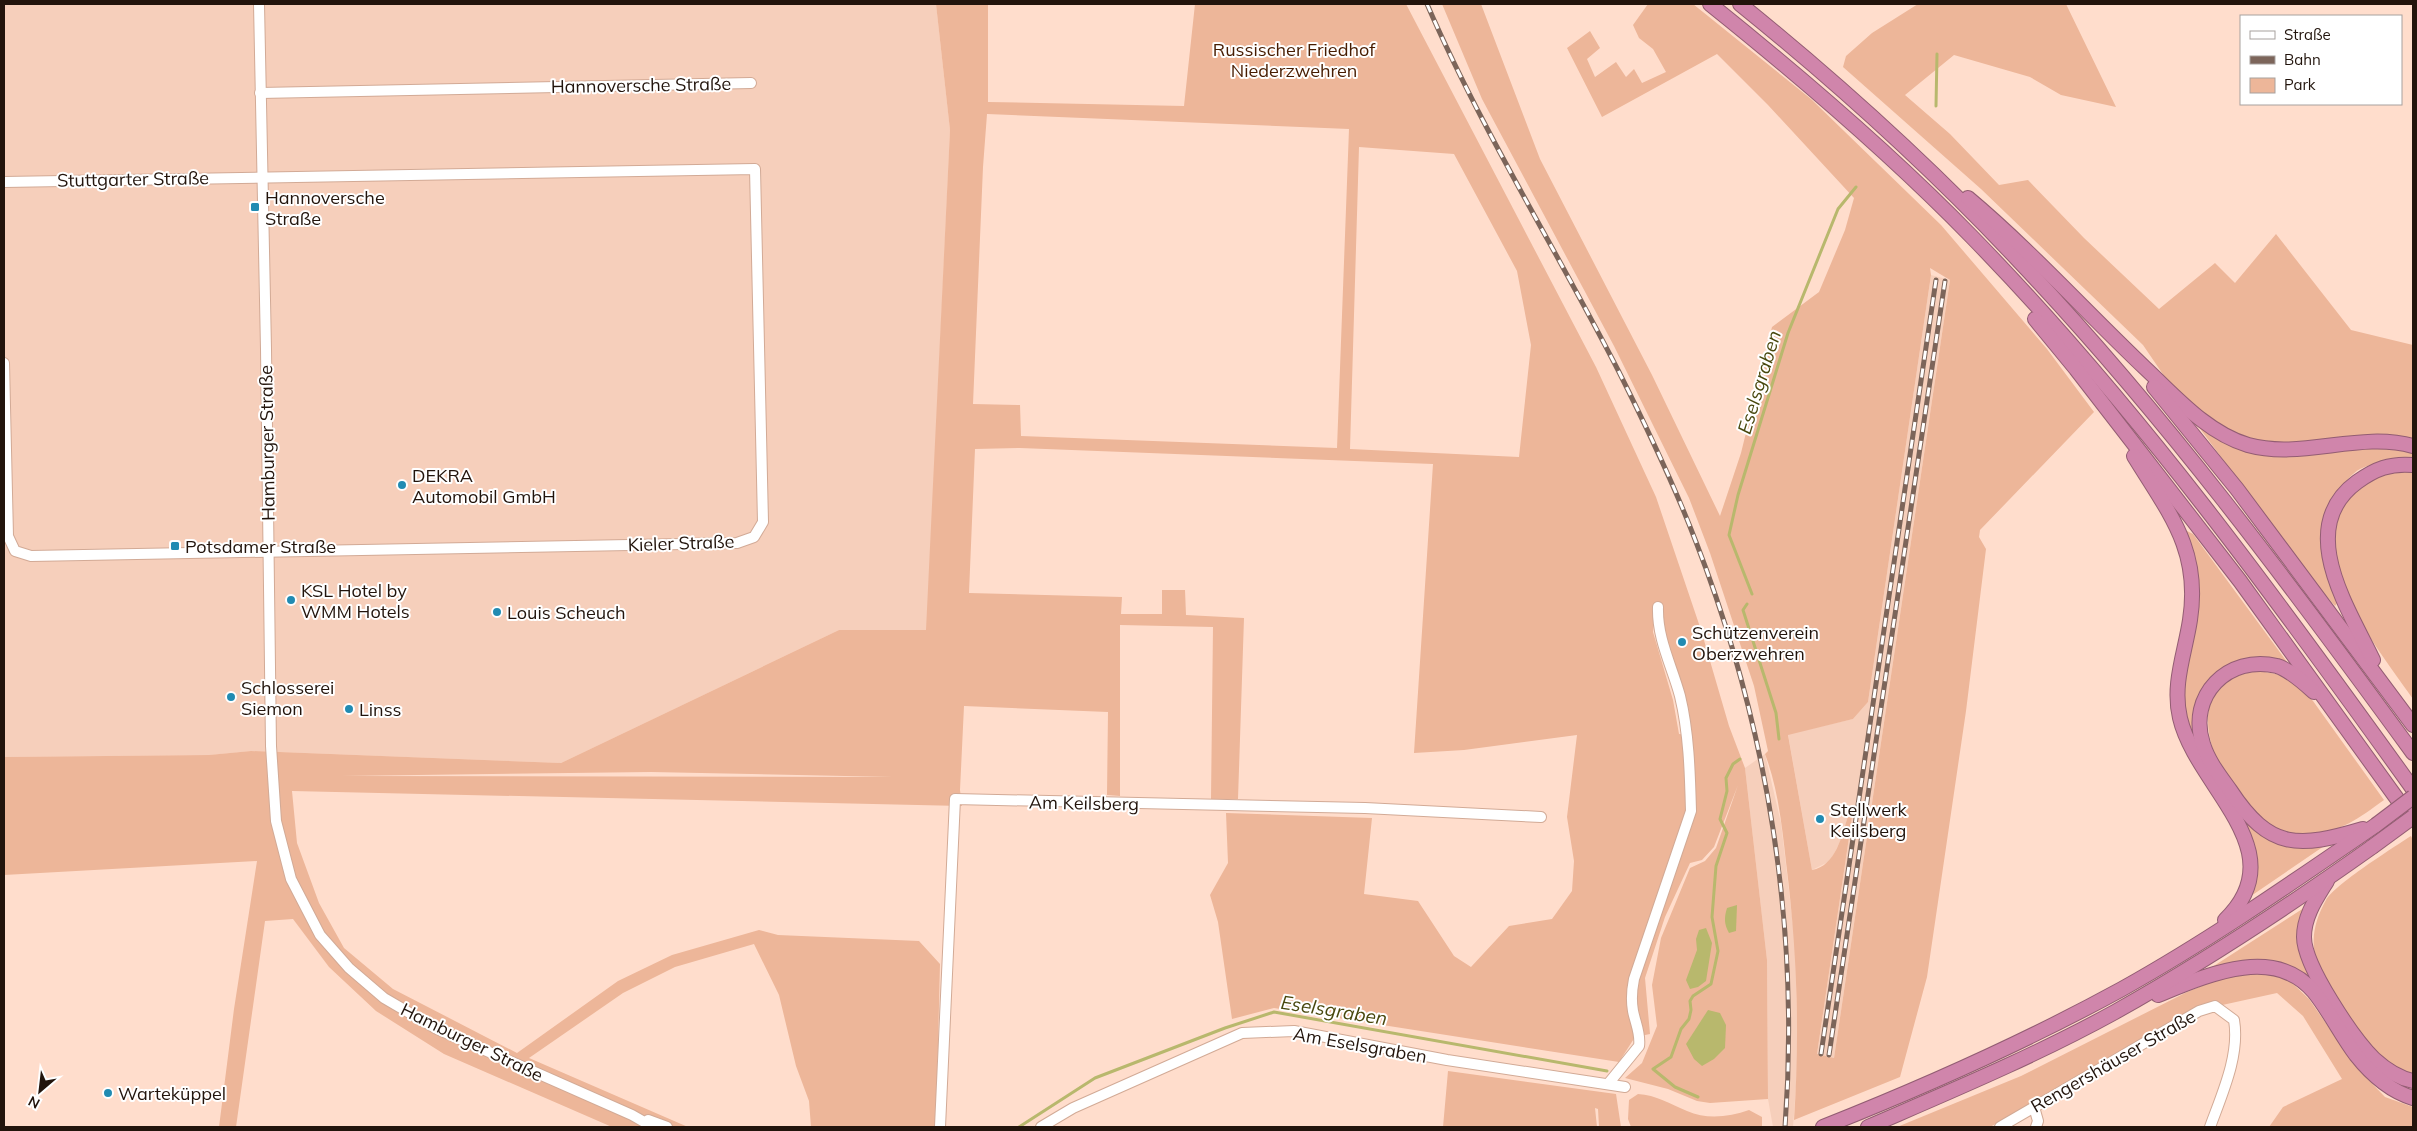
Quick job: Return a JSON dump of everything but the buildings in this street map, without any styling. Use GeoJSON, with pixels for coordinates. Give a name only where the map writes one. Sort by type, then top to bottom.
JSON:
{"type":"FeatureCollection","features":[{"type":"Feature","properties":{"kind":"highway"},"geometry":{"type":"LineString","coordinates":[[1710,4],[1794,72],[1905,172],[1972,237],[2023,292],[2138,424],[2256,574],[2413,789]]}},
{"type":"Feature","properties":{"kind":"highway"},"geometry":{"type":"LineString","coordinates":[[1740,4],[1806,57],[1916,158],[2020,262],[2108,361],[2203,475],[2315,619],[2413,753]]}},
{"type":"Feature","properties":{"kind":"highway"},"geometry":{"type":"LineString","coordinates":[[1916,158],[1984,212],[2110,335],[2204,421],[2228,436],[2247,444],[2290,450],[2391,442],[2413,446]]}},
{"type":"Feature","properties":{"kind":"highway"},"geometry":{"type":"LineString","coordinates":[[1905,172],[2044,329],[2106,406],[2240,581],[2413,821]]}},
{"type":"Feature","properties":{"kind":"highway"},"geometry":{"type":"LineString","coordinates":[[2110,335],[2237,489],[2413,725]]}},
{"type":"Feature","properties":{"kind":"highway"},"geometry":{"type":"LineString","coordinates":[[2106,406],[2162,501],[2189,554],[2193,588],[2190,621],[2177,686],[2180,718],[2191,749],[2238,823],[2250,852],[2252,865],[2250,878],[2236,910],[2192,947]]}},
{"type":"Feature","properties":{"kind":"highway"},"geometry":{"type":"LineString","coordinates":[[2386,687],[2332,573],[2326,542],[2330,520],[2338,503],[2352,486],[2385,466],[2413,465]]}},
{"type":"Feature","properties":{"kind":"highway"},"geometry":{"type":"LineString","coordinates":[[2341,720],[2298,678],[2279,667],[2244,664],[2230,670],[2217,681],[2208,693],[2201,708],[2200,726],[2202,743],[2209,758],[2243,811],[2255,824],[2270,834],[2287,840],[2308,842],[2362,831],[2376,825],[2413,798]]}},
{"type":"Feature","properties":{"kind":"highway"},"geometry":{"type":"LineString","coordinates":[[1868,1127],[1993,1074],[2114,1012],[2230,943],[2329,877],[2413,817]]}},
{"type":"Feature","properties":{"kind":"highway"},"geometry":{"type":"LineString","coordinates":[[1823,1127],[1906,1094],[2120,990],[2259,906],[2362,831]]}},
{"type":"Feature","properties":{"kind":"highway"},"geometry":{"type":"LineString","coordinates":[[2329,877],[2310,909],[2305,925],[2304,939],[2307,954],[2326,992],[2373,1058],[2389,1072],[2413,1081]]}},
{"type":"Feature","properties":{"kind":"highway"},"geometry":{"type":"LineString","coordinates":[[2114,1012],[2213,974],[2252,967],[2284,971],[2299,978],[2313,991],[2346,1042],[2366,1067],[2386,1084],[2413,1098]]}},
{"type":"Feature","properties":{"kind":"street","name":"Hamburger Straße"},"geometry":{"type":"LineString","coordinates":[[259,4],[271,746],[276,821],[291,879],[320,935],[366,984],[399,1008],[437,1029],[632,1115],[653,1127]]}},
{"type":"Feature","properties":{"kind":"street","name":"Hannoversche Straße"},"geometry":{"type":"LineString","coordinates":[[260,93],[751,83]]}},
{"type":"Feature","properties":{"kind":"street","name":"Kieler Straße"},"geometry":{"type":"LineString","coordinates":[[262,176],[755,169],[763,522],[754,537],[737,543],[268,552]]}},
{"type":"Feature","properties":{"kind":"street","name":"Stuttgarter Straße"},"geometry":{"type":"LineString","coordinates":[[4,182],[262,176]]}},
{"type":"Feature","properties":{"kind":"street"},"geometry":{"type":"LineString","coordinates":[[4,363],[8,536],[15,551],[31,556],[268,552]]}},
{"type":"Feature","properties":{"kind":"street"},"geometry":{"type":"LineString","coordinates":[[1608,1084],[1640,1046],[1633,1009],[1632,989],[1634,979],[1691,811],[1686,739],[1680,698],[1657,626],[1658,607]]}},
{"type":"Feature","properties":{"kind":"street","name":"Am Keilsberg"},"geometry":{"type":"LineString","coordinates":[[940,1127],[955,799],[1365,808],[1541,817]]}},
{"type":"Feature","properties":{"kind":"street","name":"Rengershäuser Straße"},"geometry":{"type":"LineString","coordinates":[[2000,1127],[2199,1011],[2215,1006],[2234,1020],[2237,1038],[2223,1091],[2210,1127]]}},
{"type":"Feature","properties":{"kind":"street","name":"Am Eselsgraben"},"geometry":{"type":"LineString","coordinates":[[1041,1127],[1073,1108],[1242,1033],[1294,1031],[1447,1060],[1625,1087]]}},
{"type":"Feature","properties":{"kind":"street"},"geometry":{"type":"LineString","coordinates":[[2034,1107],[2038,1121],[2036,1127]]}},
{"type":"Feature","properties":{"kind":"street"},"geometry":{"type":"LineString","coordinates":[[632,1115],[667,1127]]}},
{"type":"Feature","properties":{"kind":"shaded area"},"geometry":{"type":"Polygon","coordinates":[[[4,4],[936,4],[950,130],[927,630],[839,630],[561,763],[251,751],[210,755],[4,757],[4,4]]]}},
{"type":"Feature","properties":{"kind":"shaded area"},"geometry":{"type":"Polygon","coordinates":[[[1931,275],[1950,280],[1834,1058],[1817,1055],[1852,817],[1848,816],[1841,840],[1833,856],[1828,862],[1812,870],[1788,734],[1853,719],[1868,702],[1931,275]]]}},
{"type":"Feature","properties":{"kind":"shaded area"},"geometry":{"type":"Polygon","coordinates":[[[1765,754],[1781,823],[1795,942],[1798,1059],[1793,1127],[1773,1127],[1768,1099],[1767,960],[1745,768],[1765,754]]]}},
{"type":"Feature","properties":{"kind":"shaded area"},"geometry":{"type":"Polygon","coordinates":[[[1737,905],[1736,931],[1729,933],[1725,921],[1727,908],[1737,905]]]}},
{"type":"Feature","properties":{"kind":"shaded area"},"geometry":{"type":"Polygon","coordinates":[[[1706,928],[1712,943],[1706,981],[1698,987],[1690,989],[1686,980],[1697,950],[1696,939],[1699,930],[1706,928]]]}},
{"type":"Feature","properties":{"kind":"shaded area"},"geometry":{"type":"Polygon","coordinates":[[[1708,1010],[1720,1013],[1726,1025],[1725,1048],[1714,1059],[1702,1066],[1694,1059],[1686,1044],[1708,1010]]]}},
{"type":"Feature","properties":{"kind":"green space","name":"Russischer Friedhof Niederzwehren"},"geometry":{"type":"Polygon","coordinates":[[[936,4],[988,4],[988,102],[1184,106],[1195,4],[1406,4],[1596,367],[1656,497],[1701,630],[1729,726],[1745,768],[1767,960],[1768,1099],[1710,1103],[1697,1101],[1668,1089],[1625,1078],[1642,1063],[1657,1026],[1652,985],[1661,938],[1690,868],[1705,861],[1716,848],[1738,785],[1714,847],[1702,860],[1690,863],[1665,917],[1645,978],[1650,1034],[1635,1037],[1619,1062],[1274,1008],[1232,1019],[1218,922],[1210,895],[1228,863],[1226,813],[1372,818],[1364,894],[1418,901],[1454,956],[1471,967],[1509,926],[1552,919],[1572,891],[1574,861],[1567,817],[1577,735],[1464,750],[1414,753],[1433,464],[1020,448],[975,449],[969,593],[1122,597],[1121,614],[1162,614],[1162,590],[1185,590],[1186,615],[1244,618],[1238,799],[1211,799],[1213,627],[1120,625],[1120,796],[1107,795],[1108,712],[964,706],[960,790],[962,806],[292,791],[297,843],[319,903],[344,948],[393,989],[517,1053],[618,981],[672,955],[759,930],[778,935],[919,941],[940,964],[936,1127],[811,1127],[809,1101],[796,1066],[779,995],[754,944],[675,967],[623,993],[529,1058],[688,1127],[612,1127],[444,1054],[376,1011],[329,967],[293,919],[265,921],[236,1127],[219,1127],[234,1009],[257,861],[4,875],[4,757],[209,755],[251,751],[561,763],[839,630],[926,630],[950,130],[936,4]],[[987,114],[973,404],[1020,405],[1021,436],[1337,448],[1349,129],[987,114]],[[1359,147],[1350,449],[1519,457],[1531,345],[1517,271],[1454,154],[1359,147]],[[1654,619],[1653,632],[1673,700],[1679,734],[1688,735],[1654,619]],[[651,772],[342,776],[893,777],[651,772]]]}},
{"type":"Feature","properties":{"kind":"green space"},"geometry":{"type":"Polygon","coordinates":[[[1442,4],[1481,4],[1540,159],[1652,375],[1720,516],[1741,453],[1772,327],[1819,292],[1845,230],[1854,198],[1768,105],[1717,54],[1602,117],[1567,48],[1590,31],[1600,48],[1587,59],[1595,77],[1616,62],[1626,77],[1634,69],[1642,83],[1666,72],[1653,49],[1639,38],[1633,25],[1648,4],[1693,4],[1811,99],[1941,225],[2047,349],[2094,412],[1980,530],[1979,537],[1986,549],[1966,711],[1927,977],[1900,1077],[1794,1120],[1797,1023],[1790,894],[1779,807],[1765,754],[1768,751],[1754,686],[1710,553],[1689,498],[1614,346],[1482,99],[1442,4]],[[1930,268],[1931,275],[1868,702],[1853,719],[1788,735],[1812,870],[1827,863],[1837,849],[1848,816],[1852,817],[1817,1054],[1834,1058],[1950,280],[1930,268]]]}},
{"type":"Feature","properties":{"kind":"green space"},"geometry":{"type":"Polygon","coordinates":[[[1918,4],[2066,4],[2116,107],[2061,95],[2030,77],[1954,55],[1905,95],[1950,134],[1999,185],[2028,180],[2084,238],[2159,309],[2215,263],[2235,283],[2276,234],[2351,330],[2413,345],[2413,459],[2366,466],[2357,471],[2338,491],[2329,505],[2324,518],[2321,545],[2326,573],[2338,602],[2335,606],[2310,577],[2201,430],[2143,345],[1981,189],[1843,67],[1846,56],[1872,33],[1918,4]]]}},
{"type":"Feature","properties":{"kind":"green space"},"geometry":{"type":"Polygon","coordinates":[[[2413,469],[2413,699],[2383,657],[2352,605],[2340,578],[2334,551],[2335,526],[2345,503],[2352,494],[2374,477],[2413,469]]]}},
{"type":"Feature","properties":{"kind":"green space"},"geometry":{"type":"Polygon","coordinates":[[[2185,530],[2193,534],[2293,670],[2237,662],[2222,668],[2207,685],[2198,744],[2192,739],[2186,716],[2183,689],[2198,611],[2199,578],[2185,530]]]}},
{"type":"Feature","properties":{"kind":"green space"},"geometry":{"type":"Polygon","coordinates":[[[2259,671],[2276,674],[2295,683],[2313,701],[2384,800],[2349,823],[2331,831],[2320,833],[2290,836],[2274,830],[2262,821],[2221,769],[2213,749],[2208,718],[2210,704],[2216,692],[2226,682],[2240,675],[2259,671]]]}},
{"type":"Feature","properties":{"kind":"green space"},"geometry":{"type":"Polygon","coordinates":[[[2232,805],[2254,828],[2330,842],[2248,898],[2253,882],[2232,805]]]}},
{"type":"Feature","properties":{"kind":"green space"},"geometry":{"type":"Polygon","coordinates":[[[2411,836],[2413,840],[2413,1074],[2395,1069],[2375,1051],[2350,1018],[2328,984],[2314,951],[2315,928],[2319,914],[2331,893],[2365,866],[2411,836]]]}},
{"type":"Feature","properties":{"kind":"green space"},"geometry":{"type":"Polygon","coordinates":[[[2307,906],[2302,918],[2323,998],[2293,975],[2271,963],[2247,961],[2209,969],[2307,906]]]}},
{"type":"Feature","properties":{"kind":"green space"},"geometry":{"type":"Polygon","coordinates":[[[2257,970],[2289,980],[2309,999],[2357,1068],[2385,1097],[2413,1107],[2413,1127],[2269,1127],[2283,1107],[2342,1079],[2303,1016],[2277,993],[2204,1009],[1990,1127],[1897,1127],[2021,1076],[2185,993],[2223,977],[2257,970]]]}},
{"type":"Feature","properties":{"kind":"green space"},"geometry":{"type":"Polygon","coordinates":[[[1448,1071],[1616,1094],[1621,1127],[1599,1127],[1598,1109],[1595,1108],[1597,1127],[1443,1127],[1448,1071]]]}},
{"type":"Feature","properties":{"kind":"green space"},"geometry":{"type":"Polygon","coordinates":[[[1638,1094],[1657,1098],[1702,1116],[1726,1116],[1749,1110],[1762,1117],[1762,1127],[1631,1127],[1628,1119],[1629,1100],[1638,1094]]]}},
{"type":"Feature","properties":{"kind":"waterway","name":"Eselsgraben"},"geometry":{"type":"LineString","coordinates":[[1936,106],[1937,54]]}},
{"type":"Feature","properties":{"kind":"waterway","name":"Eselsgraben"},"geometry":{"type":"LineString","coordinates":[[1752,594],[1729,535],[1738,495],[1788,333],[1838,209],[1856,187]]}},
{"type":"Feature","properties":{"kind":"waterway","name":"Eselsgraben"},"geometry":{"type":"LineString","coordinates":[[1747,604],[1743,610],[1776,713],[1779,739]]}},
{"type":"Feature","properties":{"kind":"waterway","name":"Eselsgraben"},"geometry":{"type":"LineString","coordinates":[[1698,1097],[1675,1087],[1653,1069],[1671,1057],[1681,1029],[1689,1019],[1690,1001],[1693,996],[1711,984],[1718,951],[1712,917],[1716,866],[1727,833],[1720,819],[1727,791],[1726,778],[1733,764],[1740,759]]}},
{"type":"Feature","properties":{"kind":"waterway","name":"Eselsgraben"},"geometry":{"type":"LineString","coordinates":[[1019,1127],[1095,1078],[1225,1028],[1274,1012],[1607,1071]]}},
{"type":"Feature","properties":{"kind":"railway"},"geometry":{"type":"LineString","coordinates":[[1427,4],[1471,98],[1595,326],[1640,414],[1688,520],[1721,612],[1760,756],[1773,830],[1782,903],[1788,978],[1785,1127]]}},
{"type":"Feature","properties":{"kind":"railway"},"geometry":{"type":"LineString","coordinates":[[1821,1054],[1936,280]]}},
{"type":"Feature","properties":{"kind":"railway"},"geometry":{"type":"LineString","coordinates":[[1829,1055],[1945,281]]}},
{"type":"Feature","properties":{"kind":"place","name":"Hannoversche Straße"},"geometry":{"type":"Point","coordinates":[255,207]}},
{"type":"Feature","properties":{"kind":"place","name":"DEKRA Automobil GmbH"},"geometry":{"type":"Point","coordinates":[402,485]}},
{"type":"Feature","properties":{"kind":"place","name":"Potsdamer Straße"},"geometry":{"type":"Point","coordinates":[175,546]}},
{"type":"Feature","properties":{"kind":"place","name":"KSL Hotel by WMM Hotels"},"geometry":{"type":"Point","coordinates":[291,600]}},
{"type":"Feature","properties":{"kind":"place","name":"Louis Scheuch"},"geometry":{"type":"Point","coordinates":[497,612]}},
{"type":"Feature","properties":{"kind":"place","name":"Schützenverein Oberzwehren"},"geometry":{"type":"Point","coordinates":[1682,642]}},
{"type":"Feature","properties":{"kind":"place","name":"Schlosserei Siemon"},"geometry":{"type":"Point","coordinates":[231,697]}},
{"type":"Feature","properties":{"kind":"place","name":"Linss"},"geometry":{"type":"Point","coordinates":[349,709]}},
{"type":"Feature","properties":{"kind":"place","name":"Stellwerk Keilsberg"},"geometry":{"type":"Point","coordinates":[1820,819]}},
{"type":"Feature","properties":{"kind":"place","name":"Warteküppel"},"geometry":{"type":"Point","coordinates":[108,1093]}}]}
